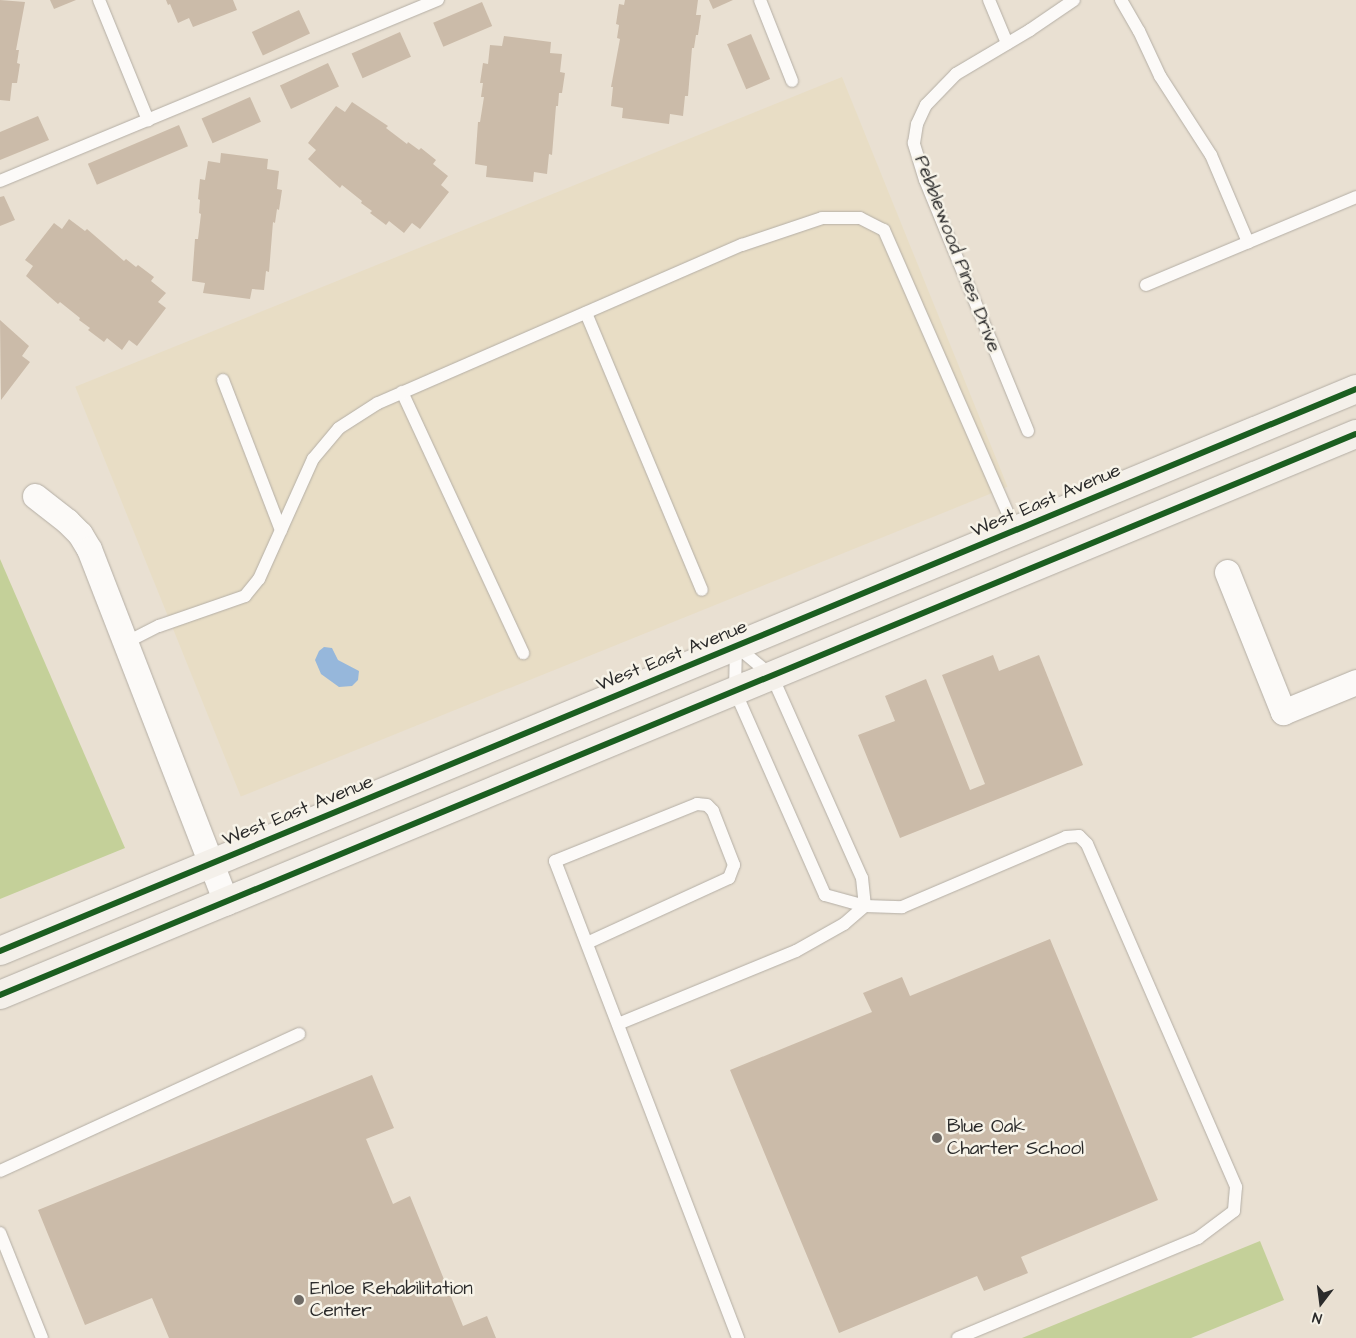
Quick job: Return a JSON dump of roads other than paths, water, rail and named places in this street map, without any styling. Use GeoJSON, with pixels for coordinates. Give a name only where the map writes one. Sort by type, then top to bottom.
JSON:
{"type":"FeatureCollection","features":[{"type":"Feature","properties":{"kind":"main road","name":"West East Avenue"},"geometry":{"type":"LineString","coordinates":[[0,951],[1356,389]]}},
{"type":"Feature","properties":{"kind":"main road"},"geometry":{"type":"LineString","coordinates":[[0,995],[1356,434]]}},
{"type":"Feature","properties":{"kind":"street"},"geometry":{"type":"LineString","coordinates":[[35,496],[67,521],[80,534],[89,550],[226,902]]}},
{"type":"Feature","properties":{"kind":"street"},"geometry":{"type":"LineString","coordinates":[[1227,572],[1283,712],[1356,682]]}},
{"type":"Feature","properties":{"kind":"lane"},"geometry":{"type":"LineString","coordinates":[[99,0],[148,120]]}},
{"type":"Feature","properties":{"kind":"lane"},"geometry":{"type":"LineString","coordinates":[[0,182],[438,0]]}},
{"type":"Feature","properties":{"kind":"lane"},"geometry":{"type":"LineString","coordinates":[[760,0],[792,81]]}},
{"type":"Feature","properties":{"kind":"lane"},"geometry":{"type":"LineString","coordinates":[[989,0],[1006,43]]}},
{"type":"Feature","properties":{"kind":"lane","name":"Pebblewood Pines Drive"},"geometry":{"type":"LineString","coordinates":[[1028,431],[925,180],[914,144],[917,124],[926,105],[939,89],[956,74],[1074,0]]}},
{"type":"Feature","properties":{"kind":"lane"},"geometry":{"type":"LineString","coordinates":[[1121,0],[1139,31],[1160,76],[1211,155],[1248,242]]}},
{"type":"Feature","properties":{"kind":"lane"},"geometry":{"type":"LineString","coordinates":[[1146,285],[1356,198]]}},
{"type":"Feature","properties":{"kind":"lane"},"geometry":{"type":"LineString","coordinates":[[125,643],[159,626],[245,596],[259,579],[314,459],[339,428],[378,403],[742,245],[822,218],[860,218],[884,230],[1015,530]]}},
{"type":"Feature","properties":{"kind":"lane"},"geometry":{"type":"LineString","coordinates":[[586,313],[702,590]]}},
{"type":"Feature","properties":{"kind":"lane"},"geometry":{"type":"LineString","coordinates":[[223,380],[281,530]]}},
{"type":"Feature","properties":{"kind":"lane"},"geometry":{"type":"LineString","coordinates":[[402,392],[523,653]]}},
{"type":"Feature","properties":{"kind":"lane"},"geometry":{"type":"LineString","coordinates":[[736,646],[772,676],[862,878],[866,906]]}},
{"type":"Feature","properties":{"kind":"lane"},"geometry":{"type":"LineString","coordinates":[[736,646],[735,691],[825,895],[866,906],[902,907],[1066,837],[1080,836],[1087,844],[1236,1187],[1234,1211],[1198,1238],[958,1338]]}},
{"type":"Feature","properties":{"kind":"lane"},"geometry":{"type":"LineString","coordinates":[[587,943],[728,878],[734,865],[714,811],[707,804],[697,804],[555,861],[738,1338]]}},
{"type":"Feature","properties":{"kind":"lane"},"geometry":{"type":"LineString","coordinates":[[618,1024],[796,951],[844,924],[866,906]]}},
{"type":"Feature","properties":{"kind":"lane"},"geometry":{"type":"LineString","coordinates":[[0,1171],[298,1034]]}},
{"type":"Feature","properties":{"kind":"lane"},"geometry":{"type":"LineString","coordinates":[[0,1233],[42,1338]]}},
{"type":"Feature","properties":{"kind":"water"},"geometry":{"type":"Polygon","coordinates":[[[324,647],[332,648],[338,660],[359,671],[358,680],[352,686],[339,687],[321,674],[315,660],[319,651],[324,647]]]}},
{"type":"Feature","properties":{"kind":"place","name":"Blue Oak Charter School"},"geometry":{"type":"Point","coordinates":[937,1138]}},
{"type":"Feature","properties":{"kind":"place","name":"Enloe Rehabilitation Center"},"geometry":{"type":"Point","coordinates":[299,1300]}}]}
